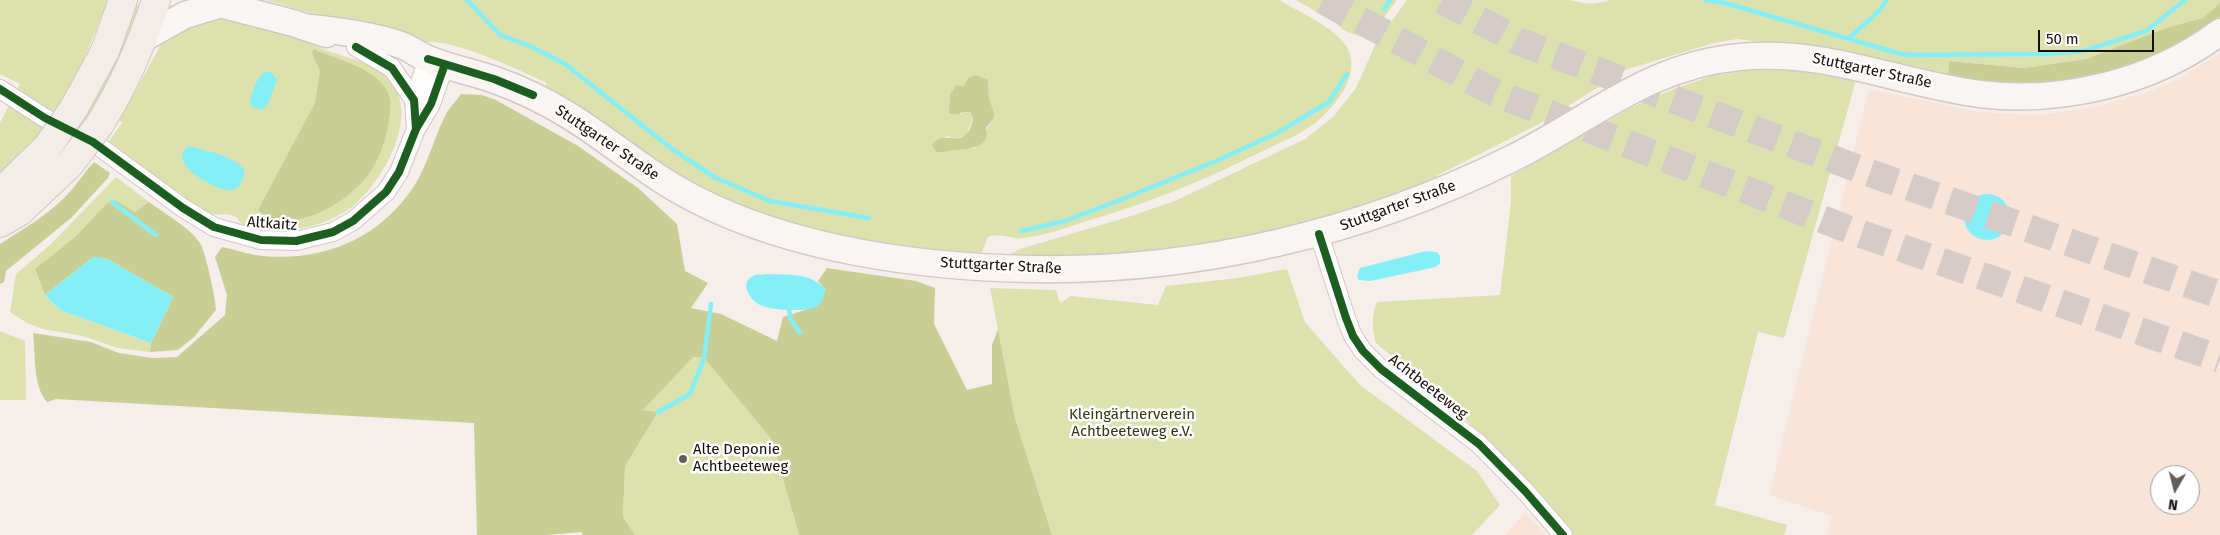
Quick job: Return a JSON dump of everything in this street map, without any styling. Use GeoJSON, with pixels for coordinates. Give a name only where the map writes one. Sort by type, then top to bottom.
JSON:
{"type":"FeatureCollection","features":[{"type":"Feature","properties":{"kind":"main road"},"geometry":{"type":"LineString","coordinates":[[0,192],[48,146],[74,108],[105,51],[123,0]]}},
{"type":"Feature","properties":{"kind":"main road"},"geometry":{"type":"LineString","coordinates":[[0,224],[19,212],[70,164],[100,124],[120,91],[156,0]]}},
{"type":"Feature","properties":{"kind":"main road"},"geometry":{"type":"LineString","coordinates":[[142,39],[214,1]]}},
{"type":"Feature","properties":{"kind":"main road","name":"Stuttgarter Straße"},"geometry":{"type":"LineString","coordinates":[[214,1],[311,28],[356,47],[400,58],[437,62],[494,79],[532,95],[572,117],[656,177],[694,199],[732,216],[795,237],[857,251],[915,261],[990,267],[1060,269],[1111,268],[1243,251],[1319,234],[1377,216],[1469,179],[1515,158],[1630,90],[1670,72],[1714,60],[1745,56],[1815,57],[1979,94],[2042,95],[2084,90],[2128,80],[2164,65],[2207,42],[2220,32]]}},
{"type":"Feature","properties":{"kind":"main road","name":"Stuttgarter Straße"},"geometry":{"type":"LineString","coordinates":[[311,28],[360,33],[406,46],[437,62]]}},
{"type":"Feature","properties":{"kind":"street","name":"Altkaitz"},"geometry":{"type":"LineString","coordinates":[[356,47],[392,68],[408,89],[414,100],[416,129]]}},
{"type":"Feature","properties":{"kind":"street","name":"Altkaitz"},"geometry":{"type":"LineString","coordinates":[[414,100],[437,62]]}},
{"type":"Feature","properties":{"kind":"street","name":"Altkaitz"},"geometry":{"type":"LineString","coordinates":[[0,89],[45,118],[93,142],[183,208],[214,227],[237,235],[261,240],[296,241],[315,238],[333,232],[353,222],[386,192],[399,172],[416,129],[431,104],[437,62]]}},
{"type":"Feature","properties":{"kind":"street","name":"Altkaitz"},"geometry":{"type":"LineString","coordinates":[[0,103],[45,118]]}},
{"type":"Feature","properties":{"kind":"street","name":"Achtbeeteweg"},"geometry":{"type":"LineString","coordinates":[[1319,234],[1346,318],[1353,336],[1364,351],[1381,369],[1479,444],[1525,491],[1563,535]]}},
{"type":"Feature","properties":{"kind":"shaded area"},"geometry":{"type":"Polygon","coordinates":[[[2220,53],[2220,535],[1827,535],[1832,516],[1769,495],[1869,89],[1978,112],[2039,115],[2100,106],[2150,91],[2177,80],[2220,53]]]}},
{"type":"Feature","properties":{"kind":"shaded area"},"geometry":{"type":"Polygon","coordinates":[[[1525,512],[1546,535],[1506,535],[1525,512]]]}},
{"type":"Feature","properties":{"kind":"green space"},"geometry":{"type":"Polygon","coordinates":[[[0,0],[108,0],[83,62],[69,89],[71,91],[37,139],[0,175],[0,123],[20,84],[0,74],[0,0]]]}},
{"type":"Feature","properties":{"kind":"green space"},"geometry":{"type":"Polygon","coordinates":[[[266,0],[1279,0],[1319,22],[1339,37],[1346,45],[1350,54],[1351,71],[1340,97],[1316,122],[1294,136],[1220,172],[1155,199],[1042,235],[1019,239],[1001,236],[988,237],[982,252],[962,257],[837,239],[695,192],[544,88],[547,83],[491,58],[461,48],[432,42],[416,43],[266,0]],[[988,80],[967,82],[964,86],[956,85],[950,98],[951,104],[961,114],[967,111],[973,117],[967,134],[957,139],[947,136],[934,142],[956,150],[975,148],[994,118],[989,98],[988,80]]]}},
{"type":"Feature","properties":{"kind":"green space"},"geometry":{"type":"Polygon","coordinates":[[[1296,0],[1397,0],[1376,28],[1359,36],[1345,31],[1334,22],[1296,0]]]}},
{"type":"Feature","properties":{"kind":"green space"},"geometry":{"type":"Polygon","coordinates":[[[1407,0],[1570,0],[1599,3],[1610,0],[2220,0],[2220,3],[2204,18],[2169,27],[2086,59],[2024,68],[1949,61],[1948,76],[1847,51],[1797,44],[1737,39],[1714,43],[1628,69],[1539,124],[1436,176],[1440,182],[1333,221],[1121,259],[1006,256],[1020,249],[1131,216],[1177,200],[1305,139],[1333,117],[1356,88],[1377,41],[1407,0]]]}},
{"type":"Feature","properties":{"kind":"green space"},"geometry":{"type":"Polygon","coordinates":[[[2220,3],[2220,17],[2189,39],[2153,58],[2115,73],[2078,81],[2045,84],[1996,83],[1948,76],[1949,61],[2024,68],[2086,59],[2169,27],[2203,18],[2220,3]]]}},
{"type":"Feature","properties":{"kind":"green space"},"geometry":{"type":"Polygon","coordinates":[[[136,4],[142,8],[132,36],[88,120],[80,116],[136,4]]]}},
{"type":"Feature","properties":{"kind":"green space"},"geometry":{"type":"Polygon","coordinates":[[[204,17],[251,24],[285,33],[322,49],[370,66],[385,75],[391,82],[399,97],[401,113],[399,131],[394,148],[375,182],[353,206],[338,216],[303,228],[269,231],[251,229],[242,224],[237,217],[231,215],[205,214],[107,144],[122,123],[119,120],[168,32],[204,17]]]}},
{"type":"Feature","properties":{"kind":"green space"},"geometry":{"type":"Polygon","coordinates":[[[313,49],[362,69],[380,81],[388,93],[390,102],[387,132],[381,150],[370,172],[352,192],[340,201],[313,215],[298,219],[284,220],[271,218],[258,210],[315,103],[320,71],[312,53],[313,49]]]}},
{"type":"Feature","properties":{"kind":"green space"},"geometry":{"type":"Polygon","coordinates":[[[1751,70],[1796,71],[1856,80],[1784,338],[1758,332],[1715,505],[1787,525],[1784,535],[1574,535],[1501,453],[1460,414],[1376,343],[1373,322],[1377,302],[1500,295],[1511,202],[1511,176],[1630,108],[1676,88],[1712,76],[1751,70]]]}},
{"type":"Feature","properties":{"kind":"green space"},"geometry":{"type":"Polygon","coordinates":[[[976,75],[988,80],[989,98],[994,112],[994,118],[986,128],[987,134],[985,139],[973,148],[937,152],[932,146],[935,142],[941,138],[961,138],[970,129],[973,117],[970,112],[949,113],[950,95],[956,85],[964,86],[968,78],[976,75]]]}},
{"type":"Feature","properties":{"kind":"green space"},"geometry":{"type":"Polygon","coordinates":[[[461,94],[482,95],[496,100],[578,146],[638,188],[677,224],[685,271],[708,283],[691,308],[721,314],[777,341],[783,317],[817,306],[825,289],[818,281],[827,268],[916,281],[935,288],[934,324],[967,390],[992,384],[992,345],[998,329],[1015,418],[1052,535],[799,535],[772,440],[704,358],[693,357],[643,410],[658,412],[625,466],[623,517],[635,535],[583,535],[581,532],[547,535],[477,535],[474,423],[56,399],[47,402],[42,395],[37,378],[33,333],[91,342],[119,353],[152,358],[177,357],[225,315],[227,295],[215,257],[222,247],[255,255],[302,256],[345,244],[365,234],[400,205],[414,186],[424,168],[447,112],[461,94]]]}},
{"type":"Feature","properties":{"kind":"green space"},"geometry":{"type":"Polygon","coordinates":[[[94,162],[110,173],[108,178],[71,218],[6,271],[4,282],[0,284],[0,244],[52,209],[71,191],[94,162]]]}},
{"type":"Feature","properties":{"kind":"green space"},"geometry":{"type":"Polygon","coordinates":[[[116,177],[149,202],[135,212],[115,200],[107,203],[75,237],[35,269],[45,295],[60,310],[151,343],[150,352],[118,348],[82,336],[43,329],[27,323],[10,312],[16,274],[51,244],[116,177]]]}},
{"type":"Feature","properties":{"kind":"green space"},"geometry":{"type":"Polygon","coordinates":[[[115,200],[135,212],[149,202],[189,231],[202,247],[210,275],[216,310],[194,337],[178,350],[150,352],[151,343],[173,297],[107,259],[93,257],[45,295],[35,269],[75,237],[107,203],[115,200]]]}},
{"type":"Feature","properties":{"kind":"green space","name":"Kleingärtnerverein Achtbeeteweg e.V."},"geometry":{"type":"Polygon","coordinates":[[[1287,269],[1305,322],[1360,385],[1477,471],[1500,505],[1472,535],[1052,535],[1015,418],[990,288],[1056,290],[1060,303],[1071,296],[1158,305],[1166,286],[1238,278],[1287,269]]]}},
{"type":"Feature","properties":{"kind":"green space"},"geometry":{"type":"Polygon","coordinates":[[[0,331],[25,341],[26,400],[0,400],[0,331]]]}},
{"type":"Feature","properties":{"kind":"green space"},"geometry":{"type":"Polygon","coordinates":[[[692,357],[704,358],[772,440],[799,535],[635,535],[623,517],[625,465],[658,412],[642,410],[692,357]]]}},
{"type":"Feature","properties":{"kind":"water"},"geometry":{"type":"Polygon","coordinates":[[[267,71],[271,72],[277,79],[269,102],[262,110],[252,107],[250,102],[260,76],[267,71]]]}},
{"type":"Feature","properties":{"kind":"water"},"geometry":{"type":"Polygon","coordinates":[[[189,146],[219,154],[240,165],[245,170],[242,182],[236,189],[227,190],[217,187],[197,176],[183,161],[183,153],[189,146]]]}},
{"type":"Feature","properties":{"kind":"water"},"geometry":{"type":"Polygon","coordinates":[[[1982,194],[1992,194],[2006,204],[2010,217],[2006,230],[2000,236],[1992,240],[1982,240],[1968,230],[1964,222],[1964,212],[1974,198],[1982,194]]]}},
{"type":"Feature","properties":{"kind":"water"},"geometry":{"type":"Polygon","coordinates":[[[1426,251],[1437,252],[1440,256],[1440,263],[1436,267],[1370,281],[1359,280],[1357,276],[1360,268],[1426,251]]]}},
{"type":"Feature","properties":{"kind":"water"},"geometry":{"type":"Polygon","coordinates":[[[93,257],[107,259],[173,297],[151,343],[60,310],[45,295],[93,257]]]}},
{"type":"Feature","properties":{"kind":"water"},"geometry":{"type":"Polygon","coordinates":[[[755,275],[806,277],[825,289],[824,296],[818,306],[806,310],[765,307],[752,299],[746,286],[750,278],[755,275]]]}},
{"type":"Feature","properties":{"kind":"waterway"},"geometry":{"type":"LineString","coordinates":[[467,0],[500,35],[530,46],[565,64],[672,149],[716,178],[770,201],[869,218]]}},
{"type":"Feature","properties":{"kind":"waterway"},"geometry":{"type":"LineString","coordinates":[[1384,9],[1390,0]]}},
{"type":"Feature","properties":{"kind":"waterway"},"geometry":{"type":"LineString","coordinates":[[1706,0],[1725,3],[1901,54],[1915,55],[2043,54],[2083,51],[2146,31],[2185,0]]}},
{"type":"Feature","properties":{"kind":"waterway"},"geometry":{"type":"LineString","coordinates":[[1849,38],[1879,11],[1887,0]]}},
{"type":"Feature","properties":{"kind":"waterway"},"geometry":{"type":"LineString","coordinates":[[1021,231],[1065,221],[1115,202],[1216,161],[1275,134],[1329,102],[1347,74]]}},
{"type":"Feature","properties":{"kind":"waterway"},"geometry":{"type":"LineString","coordinates":[[112,202],[156,235]]}},
{"type":"Feature","properties":{"kind":"waterway"},"geometry":{"type":"LineString","coordinates":[[658,412],[690,394],[704,358],[711,304]]}},
{"type":"Feature","properties":{"kind":"waterway"},"geometry":{"type":"LineString","coordinates":[[789,310],[791,320],[800,333]]}},
{"type":"Feature","properties":{"kind":"tunnel"},"geometry":{"type":"LineString","coordinates":[[1323,0],[1495,93],[1850,230],[2220,359]]}},
{"type":"Feature","properties":{"kind":"tunnel"},"geometry":{"type":"LineString","coordinates":[[1442,0],[1518,41],[1867,172],[2220,295]]}},
{"type":"Feature","properties":{"kind":"cycle path"},"geometry":{"type":"LineString","coordinates":[[356,47],[392,68],[414,100],[416,129]]}},
{"type":"Feature","properties":{"kind":"cycle path"},"geometry":{"type":"LineString","coordinates":[[428,59],[494,79],[533,95]]}},
{"type":"Feature","properties":{"kind":"cycle path"},"geometry":{"type":"LineString","coordinates":[[0,89],[45,118],[93,142],[183,208],[214,227],[261,240],[296,241],[333,232],[353,221],[386,192],[399,172],[416,129],[431,104],[445,64]]}},
{"type":"Feature","properties":{"kind":"cycle path"},"geometry":{"type":"LineString","coordinates":[[1319,234],[1346,318],[1353,336],[1363,351],[1381,369],[1479,444],[1525,491],[1563,535]]}},
{"type":"Feature","properties":{"kind":"place","name":"Alte Deponie Achtbeeteweg"},"geometry":{"type":"Point","coordinates":[683,459]}}]}
